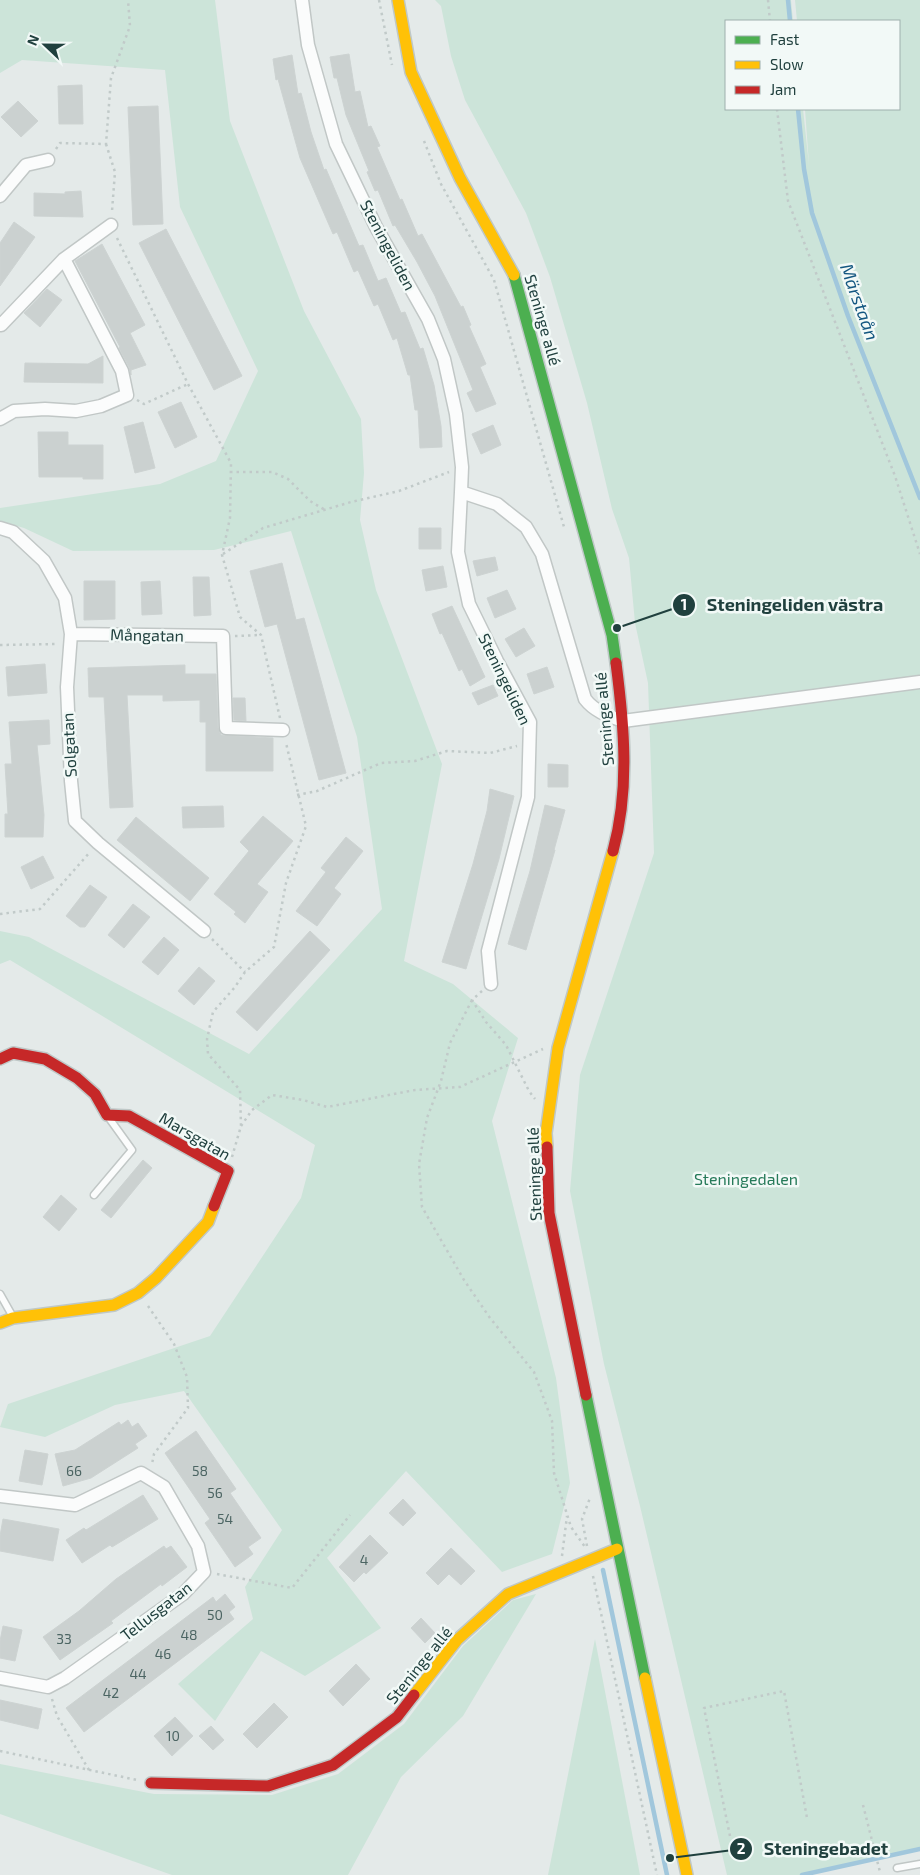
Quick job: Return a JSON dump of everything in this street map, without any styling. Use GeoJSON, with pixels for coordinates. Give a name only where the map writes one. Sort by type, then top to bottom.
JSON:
{"type":"FeatureCollection","features":[{"type":"Feature","properties":{"kind":"street","name":"Steningeliden"},"geometry":{"type":"LineString","coordinates":[[302,0],[308,45],[336,144],[376,227],[428,319],[444,359],[456,414],[462,467],[458,552],[469,604],[530,722],[531,742],[528,797],[488,951],[491,984]]}},
{"type":"Feature","properties":{"kind":"street","name":"Steninge allé"},"geometry":{"type":"LineString","coordinates":[[398,0],[411,72],[460,178],[514,275],[612,635],[623,721],[624,774],[616,838],[558,1048],[546,1132],[549,1213],[687,1875]]}},
{"type":"Feature","properties":{"kind":"street"},"geometry":{"type":"LineString","coordinates":[[0,196],[26,165],[48,160]]}},
{"type":"Feature","properties":{"kind":"street"},"geometry":{"type":"LineString","coordinates":[[1,325],[64,259],[111,225]]}},
{"type":"Feature","properties":{"kind":"street"},"geometry":{"type":"LineString","coordinates":[[0,419],[14,411],[45,409],[76,411],[101,406],[127,395],[122,371],[64,259]]}},
{"type":"Feature","properties":{"kind":"street"},"geometry":{"type":"LineString","coordinates":[[461,492],[498,504],[526,527],[542,554],[585,699],[591,707],[623,721],[920,682]]}},
{"type":"Feature","properties":{"kind":"street","name":"Solgatan"},"geometry":{"type":"LineString","coordinates":[[0,528],[13,532],[44,561],[66,598],[71,639],[67,687],[71,781],[76,821],[98,843],[204,931]]}},
{"type":"Feature","properties":{"kind":"street"},"geometry":{"type":"LineString","coordinates":[[223,636],[226,728],[283,730]]}},
{"type":"Feature","properties":{"kind":"street","name":"Mångatan"},"geometry":{"type":"LineString","coordinates":[[71,639],[223,636]]}},
{"type":"Feature","properties":{"kind":"street"},"geometry":{"type":"LineString","coordinates":[[0,1059],[13,1053],[45,1059],[77,1078],[95,1094],[107,1114]]}},
{"type":"Feature","properties":{"kind":"street","name":"Marsgatan"},"geometry":{"type":"LineString","coordinates":[[0,1323],[13,1318],[114,1305],[138,1293],[156,1278],[208,1222],[228,1171],[129,1116],[107,1114]]}},
{"type":"Feature","properties":{"kind":"street"},"geometry":{"type":"LineString","coordinates":[[0,1496],[75,1505],[141,1473],[148,1477]]}},
{"type":"Feature","properties":{"kind":"street","name":"Tellusgatan"},"geometry":{"type":"LineString","coordinates":[[48,1687],[65,1678],[183,1594],[204,1572],[198,1546],[164,1487],[148,1477]]}},
{"type":"Feature","properties":{"kind":"street","name":"Steninge allé"},"geometry":{"type":"LineString","coordinates":[[151,1783],[268,1786],[333,1765],[397,1717],[457,1640],[508,1594],[618,1549]]}},
{"type":"Feature","properties":{"kind":"street"},"geometry":{"type":"LineString","coordinates":[[0,1678],[48,1687]]}},
{"type":"Feature","properties":{"kind":"lane"},"geometry":{"type":"LineString","coordinates":[[94,1195],[132,1150],[107,1114]]}},
{"type":"Feature","properties":{"kind":"lane"},"geometry":{"type":"LineString","coordinates":[[0,1294],[13,1318]]}},
{"type":"Feature","properties":{"kind":"lane"},"geometry":{"type":"LineString","coordinates":[[897,1868],[920,1864]]}},
{"type":"Feature","properties":{"kind":"path"},"geometry":{"type":"LineString","coordinates":[[48,160],[60,143],[106,144],[111,78],[130,26],[128,0]]}},
{"type":"Feature","properties":{"kind":"path"},"geometry":{"type":"LineString","coordinates":[[379,0],[394,70]]}},
{"type":"Feature","properties":{"kind":"path"},"geometry":{"type":"LineString","coordinates":[[768,0],[770,20]]}},
{"type":"Feature","properties":{"kind":"path"},"geometry":{"type":"LineString","coordinates":[[777,110],[788,201],[888,458],[920,554]]}},
{"type":"Feature","properties":{"kind":"path"},"geometry":{"type":"LineString","coordinates":[[423,140],[441,184],[494,280],[564,527]]}},
{"type":"Feature","properties":{"kind":"path"},"geometry":{"type":"LineString","coordinates":[[127,395],[144,404],[188,384]]}},
{"type":"Feature","properties":{"kind":"path"},"geometry":{"type":"LineString","coordinates":[[222,555],[263,528],[399,491],[462,467]]}},
{"type":"Feature","properties":{"kind":"path"},"geometry":{"type":"LineString","coordinates":[[230,472],[272,472],[288,479],[310,501],[325,510]]}},
{"type":"Feature","properties":{"kind":"path"},"geometry":{"type":"LineString","coordinates":[[223,636],[261,635]]}},
{"type":"Feature","properties":{"kind":"path"},"geometry":{"type":"LineString","coordinates":[[0,645],[71,639]]}},
{"type":"Feature","properties":{"kind":"path"},"geometry":{"type":"LineString","coordinates":[[297,795],[317,792],[381,763],[415,761],[447,751],[490,753],[531,742]]}},
{"type":"Feature","properties":{"kind":"path"},"geometry":{"type":"LineString","coordinates":[[0,914],[40,909],[98,843]]}},
{"type":"Feature","properties":{"kind":"path"},"geometry":{"type":"LineString","coordinates":[[204,931],[245,972]]}},
{"type":"Feature","properties":{"kind":"path"},"geometry":{"type":"LineString","coordinates":[[491,984],[472,1000],[450,1043],[438,1089],[427,1118],[419,1164],[422,1207],[464,1280],[490,1318],[534,1372],[552,1421],[554,1473],[571,1527],[588,1552],[582,1519],[592,1491]]}},
{"type":"Feature","properties":{"kind":"path"},"geometry":{"type":"LineString","coordinates":[[472,1000],[486,1022],[506,1045],[536,1102],[538,1093]]}},
{"type":"Feature","properties":{"kind":"path"},"geometry":{"type":"LineString","coordinates":[[241,1126],[252,1110],[272,1095],[303,1100],[327,1107],[415,1090],[460,1087],[544,1049],[543,1058]]}},
{"type":"Feature","properties":{"kind":"path"},"geometry":{"type":"LineString","coordinates":[[138,1293],[174,1344],[187,1377],[188,1408],[154,1454],[148,1477]]}},
{"type":"Feature","properties":{"kind":"path"},"geometry":{"type":"LineString","coordinates":[[204,1572],[292,1588],[350,1515]]}},
{"type":"Feature","properties":{"kind":"path"},"geometry":{"type":"LineString","coordinates":[[560,1574],[567,1515]]}},
{"type":"Feature","properties":{"kind":"path"},"geometry":{"type":"LineString","coordinates":[[590,1562],[657,1875]]}},
{"type":"Feature","properties":{"kind":"path"},"geometry":{"type":"LineString","coordinates":[[48,1687],[57,1716],[89,1770]]}},
{"type":"Feature","properties":{"kind":"path"},"geometry":{"type":"LineString","coordinates":[[730,1836],[704,1708],[784,1691],[807,1818]]}},
{"type":"Feature","properties":{"kind":"path"},"geometry":{"type":"LineString","coordinates":[[0,1751],[151,1783]]}},
{"type":"Feature","properties":{"kind":"path"},"geometry":{"type":"LineString","coordinates":[[864,1805],[880,1872]]}},
{"type":"Feature","properties":{"kind":"green space"},"geometry":{"type":"Polygon","coordinates":[[[0,0],[215,0],[230,121],[304,311],[361,419],[364,473],[360,520],[376,590],[442,764],[404,961],[453,984],[518,1038],[492,1121],[556,1378],[570,1483],[552,1554],[502,1572],[406,1471],[327,1558],[381,1628],[305,1676],[261,1651],[215,1721],[178,1684],[253,1619],[245,1587],[282,1530],[184,1391],[115,1405],[45,1437],[0,1427],[8,1404],[210,1336],[301,1198],[315,1145],[10,960],[0,964],[0,931],[29,937],[249,1054],[382,909],[357,737],[291,531],[214,550],[73,551],[24,528],[0,521],[0,508],[160,484],[216,461],[258,371],[180,207],[165,70],[22,60],[0,73],[0,0]]]}},
{"type":"Feature","properties":{"kind":"green space","name":"Steningedalen"},"geometry":{"type":"Polygon","coordinates":[[[435,0],[791,0],[793,20],[725,20],[725,110],[803,110],[809,165],[805,110],[900,110],[900,20],[797,20],[795,0],[920,0],[920,1850],[805,1875],[727,1875],[640,1506],[604,1364],[570,1191],[580,1075],[654,853],[648,683],[635,623],[629,558],[612,509],[587,403],[550,277],[526,213],[465,100],[451,56],[441,6],[435,0]]]}},
{"type":"Feature","properties":{"kind":"green space"},"geometry":{"type":"Polygon","coordinates":[[[536,1594],[463,1716],[401,1777],[348,1875],[172,1875],[0,1814],[0,1764],[154,1794],[272,1795],[338,1774],[404,1724],[463,1646],[513,1600],[536,1594]]]}},
{"type":"Feature","properties":{"kind":"green space"},"geometry":{"type":"Polygon","coordinates":[[[595,1639],[640,1875],[548,1875],[595,1639]]]}},
{"type":"Feature","properties":{"kind":"building"},"geometry":{"type":"Polygon","coordinates":[[[349,54],[355,92],[360,91],[368,127],[371,126],[380,146],[377,147],[400,200],[402,199],[418,236],[422,234],[461,307],[463,306],[471,325],[469,326],[486,364],[480,367],[496,404],[476,412],[467,393],[473,390],[435,296],[395,225],[393,226],[378,190],[375,191],[367,172],[369,171],[346,115],[337,78],[334,78],[330,57],[349,54]]]}},
{"type":"Feature","properties":{"kind":"building"},"geometry":{"type":"Polygon","coordinates":[[[292,55],[298,94],[301,93],[311,132],[324,170],[326,169],[359,246],[363,245],[378,281],[386,278],[401,313],[405,312],[420,349],[423,348],[434,385],[441,426],[442,447],[420,448],[418,410],[415,410],[410,375],[408,375],[397,338],[393,340],[378,304],[374,306],[358,270],[354,272],[337,232],[333,234],[300,158],[278,79],[276,80],[273,59],[292,55]]]}},
{"type":"Feature","properties":{"kind":"building"},"geometry":{"type":"Polygon","coordinates":[[[82,85],[83,124],[59,124],[58,86],[82,85]]]}},
{"type":"Feature","properties":{"kind":"building"},"geometry":{"type":"Polygon","coordinates":[[[18,101],[38,121],[21,137],[1,117],[18,101]]]}},
{"type":"Feature","properties":{"kind":"building"},"geometry":{"type":"Polygon","coordinates":[[[158,106],[163,224],[133,225],[128,107],[158,106]]]}},
{"type":"Feature","properties":{"kind":"building"},"geometry":{"type":"Polygon","coordinates":[[[81,191],[83,217],[34,216],[34,193],[65,194],[65,192],[81,191]]]}},
{"type":"Feature","properties":{"kind":"building"},"geometry":{"type":"Polygon","coordinates":[[[14,222],[35,237],[0,286],[0,243],[14,222]]]}},
{"type":"Feature","properties":{"kind":"building"},"geometry":{"type":"Polygon","coordinates":[[[166,229],[242,376],[214,390],[139,243],[166,229]]]}},
{"type":"Feature","properties":{"kind":"building"},"geometry":{"type":"Polygon","coordinates":[[[102,244],[145,325],[130,333],[146,365],[131,370],[131,375],[120,347],[75,261],[102,244]]]}},
{"type":"Feature","properties":{"kind":"building"},"geometry":{"type":"Polygon","coordinates":[[[47,289],[62,300],[40,327],[24,313],[47,289]]]}},
{"type":"Feature","properties":{"kind":"building"},"geometry":{"type":"Polygon","coordinates":[[[103,356],[103,383],[24,382],[25,363],[88,364],[103,356]]]}},
{"type":"Feature","properties":{"kind":"building"},"geometry":{"type":"Polygon","coordinates":[[[181,402],[197,437],[175,448],[158,412],[181,402]]]}},
{"type":"Feature","properties":{"kind":"building"},"geometry":{"type":"Polygon","coordinates":[[[143,422],[155,468],[135,473],[124,427],[143,422]]]}},
{"type":"Feature","properties":{"kind":"building"},"geometry":{"type":"Polygon","coordinates":[[[493,425],[501,445],[481,454],[472,434],[493,425]]]}},
{"type":"Feature","properties":{"kind":"building"},"geometry":{"type":"Polygon","coordinates":[[[38,432],[68,432],[68,445],[103,445],[103,479],[39,477],[38,432]]]}},
{"type":"Feature","properties":{"kind":"building"},"geometry":{"type":"Polygon","coordinates":[[[419,528],[441,528],[441,549],[419,549],[419,528]]]}},
{"type":"Feature","properties":{"kind":"building"},"geometry":{"type":"Polygon","coordinates":[[[495,557],[498,570],[477,576],[473,561],[495,557]]]}},
{"type":"Feature","properties":{"kind":"building"},"geometry":{"type":"Polygon","coordinates":[[[282,563],[296,620],[304,618],[346,773],[319,780],[277,624],[265,627],[250,571],[282,563]]]}},
{"type":"Feature","properties":{"kind":"building"},"geometry":{"type":"Polygon","coordinates":[[[443,566],[447,587],[426,591],[422,570],[443,566]]]}},
{"type":"Feature","properties":{"kind":"building"},"geometry":{"type":"Polygon","coordinates":[[[193,577],[209,577],[211,615],[194,616],[193,577]]]}},
{"type":"Feature","properties":{"kind":"building"},"geometry":{"type":"Polygon","coordinates":[[[84,581],[115,581],[115,619],[84,620],[84,581]]]}},
{"type":"Feature","properties":{"kind":"building"},"geometry":{"type":"Polygon","coordinates":[[[160,581],[162,614],[142,615],[141,582],[160,581]]]}},
{"type":"Feature","properties":{"kind":"building"},"geometry":{"type":"Polygon","coordinates":[[[507,590],[516,609],[495,618],[487,598],[507,590]]]}},
{"type":"Feature","properties":{"kind":"building"},"geometry":{"type":"Polygon","coordinates":[[[452,606],[485,677],[470,686],[462,669],[459,671],[432,614],[452,606]]]}},
{"type":"Feature","properties":{"kind":"building"},"geometry":{"type":"Polygon","coordinates":[[[524,628],[535,646],[516,657],[505,639],[524,628]]]}},
{"type":"Feature","properties":{"kind":"building"},"geometry":{"type":"Polygon","coordinates":[[[45,664],[47,693],[8,696],[6,667],[45,664]]]}},
{"type":"Feature","properties":{"kind":"building"},"geometry":{"type":"Polygon","coordinates":[[[185,665],[185,674],[216,674],[218,728],[221,735],[273,738],[273,771],[206,771],[206,722],[200,722],[200,700],[163,701],[163,695],[127,695],[133,807],[110,808],[104,697],[89,697],[88,668],[185,665]]]}},
{"type":"Feature","properties":{"kind":"building"},"geometry":{"type":"Polygon","coordinates":[[[547,667],[554,687],[534,694],[527,674],[547,667]]]}},
{"type":"Feature","properties":{"kind":"building"},"geometry":{"type":"Polygon","coordinates":[[[493,685],[498,696],[478,705],[472,693],[493,685]]]}},
{"type":"Feature","properties":{"kind":"building"},"geometry":{"type":"Polygon","coordinates":[[[233,698],[245,698],[246,721],[234,720],[233,698]]]}},
{"type":"Feature","properties":{"kind":"building"},"geometry":{"type":"Polygon","coordinates":[[[49,720],[50,744],[37,745],[44,815],[43,837],[5,837],[5,814],[8,814],[5,764],[12,764],[9,722],[49,720]]]}},
{"type":"Feature","properties":{"kind":"building"},"geometry":{"type":"Polygon","coordinates":[[[548,764],[568,765],[568,787],[548,787],[548,764]]]}},
{"type":"Feature","properties":{"kind":"building"},"geometry":{"type":"Polygon","coordinates":[[[490,789],[514,796],[499,859],[466,969],[442,962],[473,864],[487,811],[490,789]]]}},
{"type":"Feature","properties":{"kind":"building"},"geometry":{"type":"Polygon","coordinates":[[[545,805],[565,810],[526,950],[508,944],[530,871],[545,805]]]}},
{"type":"Feature","properties":{"kind":"building"},"geometry":{"type":"Polygon","coordinates":[[[223,806],[224,827],[183,828],[182,807],[223,806]]]}},
{"type":"Feature","properties":{"kind":"building"},"geometry":{"type":"Polygon","coordinates":[[[263,816],[293,841],[257,884],[268,892],[245,923],[234,914],[236,912],[214,894],[249,851],[240,842],[263,816]]]}},
{"type":"Feature","properties":{"kind":"building"},"geometry":{"type":"Polygon","coordinates":[[[136,817],[209,878],[190,901],[117,840],[136,817]]]}},
{"type":"Feature","properties":{"kind":"building"},"geometry":{"type":"Polygon","coordinates":[[[346,837],[363,851],[334,888],[341,894],[317,926],[296,911],[326,872],[321,868],[346,837]]]}},
{"type":"Feature","properties":{"kind":"building"},"geometry":{"type":"Polygon","coordinates":[[[43,856],[54,878],[31,889],[21,867],[43,856]]]}},
{"type":"Feature","properties":{"kind":"building"},"geometry":{"type":"Polygon","coordinates":[[[90,885],[107,897],[85,927],[80,927],[66,916],[90,885]]]}},
{"type":"Feature","properties":{"kind":"building"},"geometry":{"type":"Polygon","coordinates":[[[133,904],[150,917],[124,948],[108,935],[133,904]]]}},
{"type":"Feature","properties":{"kind":"building"},"geometry":{"type":"Polygon","coordinates":[[[310,931],[330,950],[257,1031],[236,1012],[310,931]]]}},
{"type":"Feature","properties":{"kind":"building"},"geometry":{"type":"Polygon","coordinates":[[[164,937],[179,950],[158,975],[142,962],[164,937]]]}},
{"type":"Feature","properties":{"kind":"building"},"geometry":{"type":"Polygon","coordinates":[[[199,967],[215,981],[194,1005],[178,991],[199,967]]]}},
{"type":"Feature","properties":{"kind":"building"},"geometry":{"type":"Polygon","coordinates":[[[143,1160],[152,1168],[111,1218],[101,1210],[143,1160]]]}},
{"type":"Feature","properties":{"kind":"building"},"geometry":{"type":"Polygon","coordinates":[[[61,1195],[77,1209],[59,1231],[43,1217],[61,1195]]]}},
{"type":"Feature","properties":{"kind":"building"},"geometry":{"type":"Polygon","coordinates":[[[128,1420],[132,1427],[138,1423],[147,1436],[135,1444],[138,1448],[91,1478],[63,1486],[55,1454],[75,1450],[119,1422],[121,1425],[128,1420]]]}},
{"type":"Feature","properties":{"kind":"building"},"geometry":{"type":"Polygon","coordinates":[[[196,1431],[236,1489],[230,1493],[261,1538],[248,1547],[253,1554],[235,1567],[205,1523],[210,1519],[165,1453],[196,1431]]]}},
{"type":"Feature","properties":{"kind":"building"},"geometry":{"type":"Polygon","coordinates":[[[25,1450],[48,1454],[42,1485],[19,1481],[25,1450]]]}},
{"type":"Feature","properties":{"kind":"building"},"geometry":{"type":"Polygon","coordinates":[[[143,1495],[158,1519],[112,1547],[110,1545],[82,1563],[66,1540],[143,1495]]]}},
{"type":"Feature","properties":{"kind":"building"},"geometry":{"type":"Polygon","coordinates":[[[403,1499],[416,1513],[403,1526],[389,1513],[403,1499]]]}},
{"type":"Feature","properties":{"kind":"building"},"geometry":{"type":"Polygon","coordinates":[[[3,1519],[59,1529],[53,1561],[0,1551],[3,1519]]]}},
{"type":"Feature","properties":{"kind":"building"},"geometry":{"type":"Polygon","coordinates":[[[370,1535],[388,1553],[366,1574],[364,1572],[354,1582],[339,1567],[370,1535]]]}},
{"type":"Feature","properties":{"kind":"building"},"geometry":{"type":"Polygon","coordinates":[[[164,1546],[166,1549],[171,1546],[187,1567],[162,1586],[161,1584],[111,1621],[113,1623],[60,1660],[43,1637],[79,1611],[116,1579],[164,1546]]]}},
{"type":"Feature","properties":{"kind":"building"},"geometry":{"type":"Polygon","coordinates":[[[451,1548],[475,1571],[461,1585],[449,1574],[438,1585],[426,1573],[451,1548]]]}},
{"type":"Feature","properties":{"kind":"building"},"geometry":{"type":"Polygon","coordinates":[[[225,1594],[235,1607],[229,1612],[234,1619],[84,1732],[66,1708],[213,1597],[216,1602],[225,1594]]]}},
{"type":"Feature","properties":{"kind":"building"},"geometry":{"type":"Polygon","coordinates":[[[421,1618],[435,1633],[425,1643],[411,1628],[421,1618]]]}},
{"type":"Feature","properties":{"kind":"building"},"geometry":{"type":"Polygon","coordinates":[[[3,1626],[22,1630],[15,1661],[0,1658],[0,1641],[3,1626]]]}},
{"type":"Feature","properties":{"kind":"building"},"geometry":{"type":"Polygon","coordinates":[[[356,1664],[370,1679],[343,1706],[329,1691],[356,1664]]]}},
{"type":"Feature","properties":{"kind":"building"},"geometry":{"type":"Polygon","coordinates":[[[0,1700],[42,1709],[38,1729],[0,1720],[0,1700]]]}},
{"type":"Feature","properties":{"kind":"building"},"geometry":{"type":"Polygon","coordinates":[[[274,1703],[288,1717],[257,1748],[243,1734],[274,1703]]]}},
{"type":"Feature","properties":{"kind":"building"},"geometry":{"type":"Polygon","coordinates":[[[175,1717],[193,1736],[172,1756],[154,1736],[175,1717]]]}},
{"type":"Feature","properties":{"kind":"building"},"geometry":{"type":"Polygon","coordinates":[[[211,1726],[224,1740],[213,1750],[199,1736],[211,1726]]]}},
{"type":"Feature","properties":{"kind":"waterway","name":"Märstaån"},"geometry":{"type":"LineString","coordinates":[[788,0],[790,20]]}},
{"type":"Feature","properties":{"kind":"waterway","name":"Märstaån"},"geometry":{"type":"LineString","coordinates":[[798,110],[804,169],[812,213],[848,316],[920,498]]}},
{"type":"Feature","properties":{"kind":"waterway"},"geometry":{"type":"LineString","coordinates":[[603,1570],[667,1875]]}},
{"type":"Feature","properties":{"kind":"waterway"},"geometry":{"type":"LineString","coordinates":[[802,1875],[920,1849]]}},
{"type":"Feature","properties":{"kind":"traffic: fast"},"geometry":{"type":"LineString","coordinates":[[514,275],[612,635],[616,663]]}},
{"type":"Feature","properties":{"kind":"traffic: fast"},"geometry":{"type":"LineString","coordinates":[[586,1395],[645,1678]]}},
{"type":"Feature","properties":{"kind":"traffic: slow"},"geometry":{"type":"LineString","coordinates":[[398,0],[411,72],[460,178],[514,275]]}},
{"type":"Feature","properties":{"kind":"traffic: slow"},"geometry":{"type":"LineString","coordinates":[[547,1147],[546,1133],[558,1048],[613,851]]}},
{"type":"Feature","properties":{"kind":"traffic: slow"},"geometry":{"type":"LineString","coordinates":[[0,1323],[13,1318],[114,1305],[138,1293],[156,1278],[208,1222],[214,1206]]}},
{"type":"Feature","properties":{"kind":"traffic: slow"},"geometry":{"type":"LineString","coordinates":[[414,1695],[457,1640],[508,1594],[617,1549]]}},
{"type":"Feature","properties":{"kind":"traffic: slow"},"geometry":{"type":"LineString","coordinates":[[645,1678],[687,1875]]}},
{"type":"Feature","properties":{"kind":"traffic: jam"},"geometry":{"type":"LineString","coordinates":[[613,851],[622,804],[624,781],[623,733],[616,663]]}},
{"type":"Feature","properties":{"kind":"traffic: jam"},"geometry":{"type":"LineString","coordinates":[[0,1059],[13,1053],[45,1059],[77,1078],[95,1094],[107,1115],[129,1116],[228,1171],[214,1206]]}},
{"type":"Feature","properties":{"kind":"traffic: jam"},"geometry":{"type":"LineString","coordinates":[[547,1147],[549,1213],[586,1395]]}},
{"type":"Feature","properties":{"kind":"traffic: jam"},"geometry":{"type":"LineString","coordinates":[[151,1783],[268,1786],[333,1765],[397,1717],[414,1695]]}},
{"type":"Feature","properties":{"kind":"place","name":"Steningeliden västra"},"geometry":{"type":"Point","coordinates":[617,628]}},
{"type":"Feature","properties":{"kind":"place","name":"Steningebadet"},"geometry":{"type":"Point","coordinates":[670,1858]}}]}
